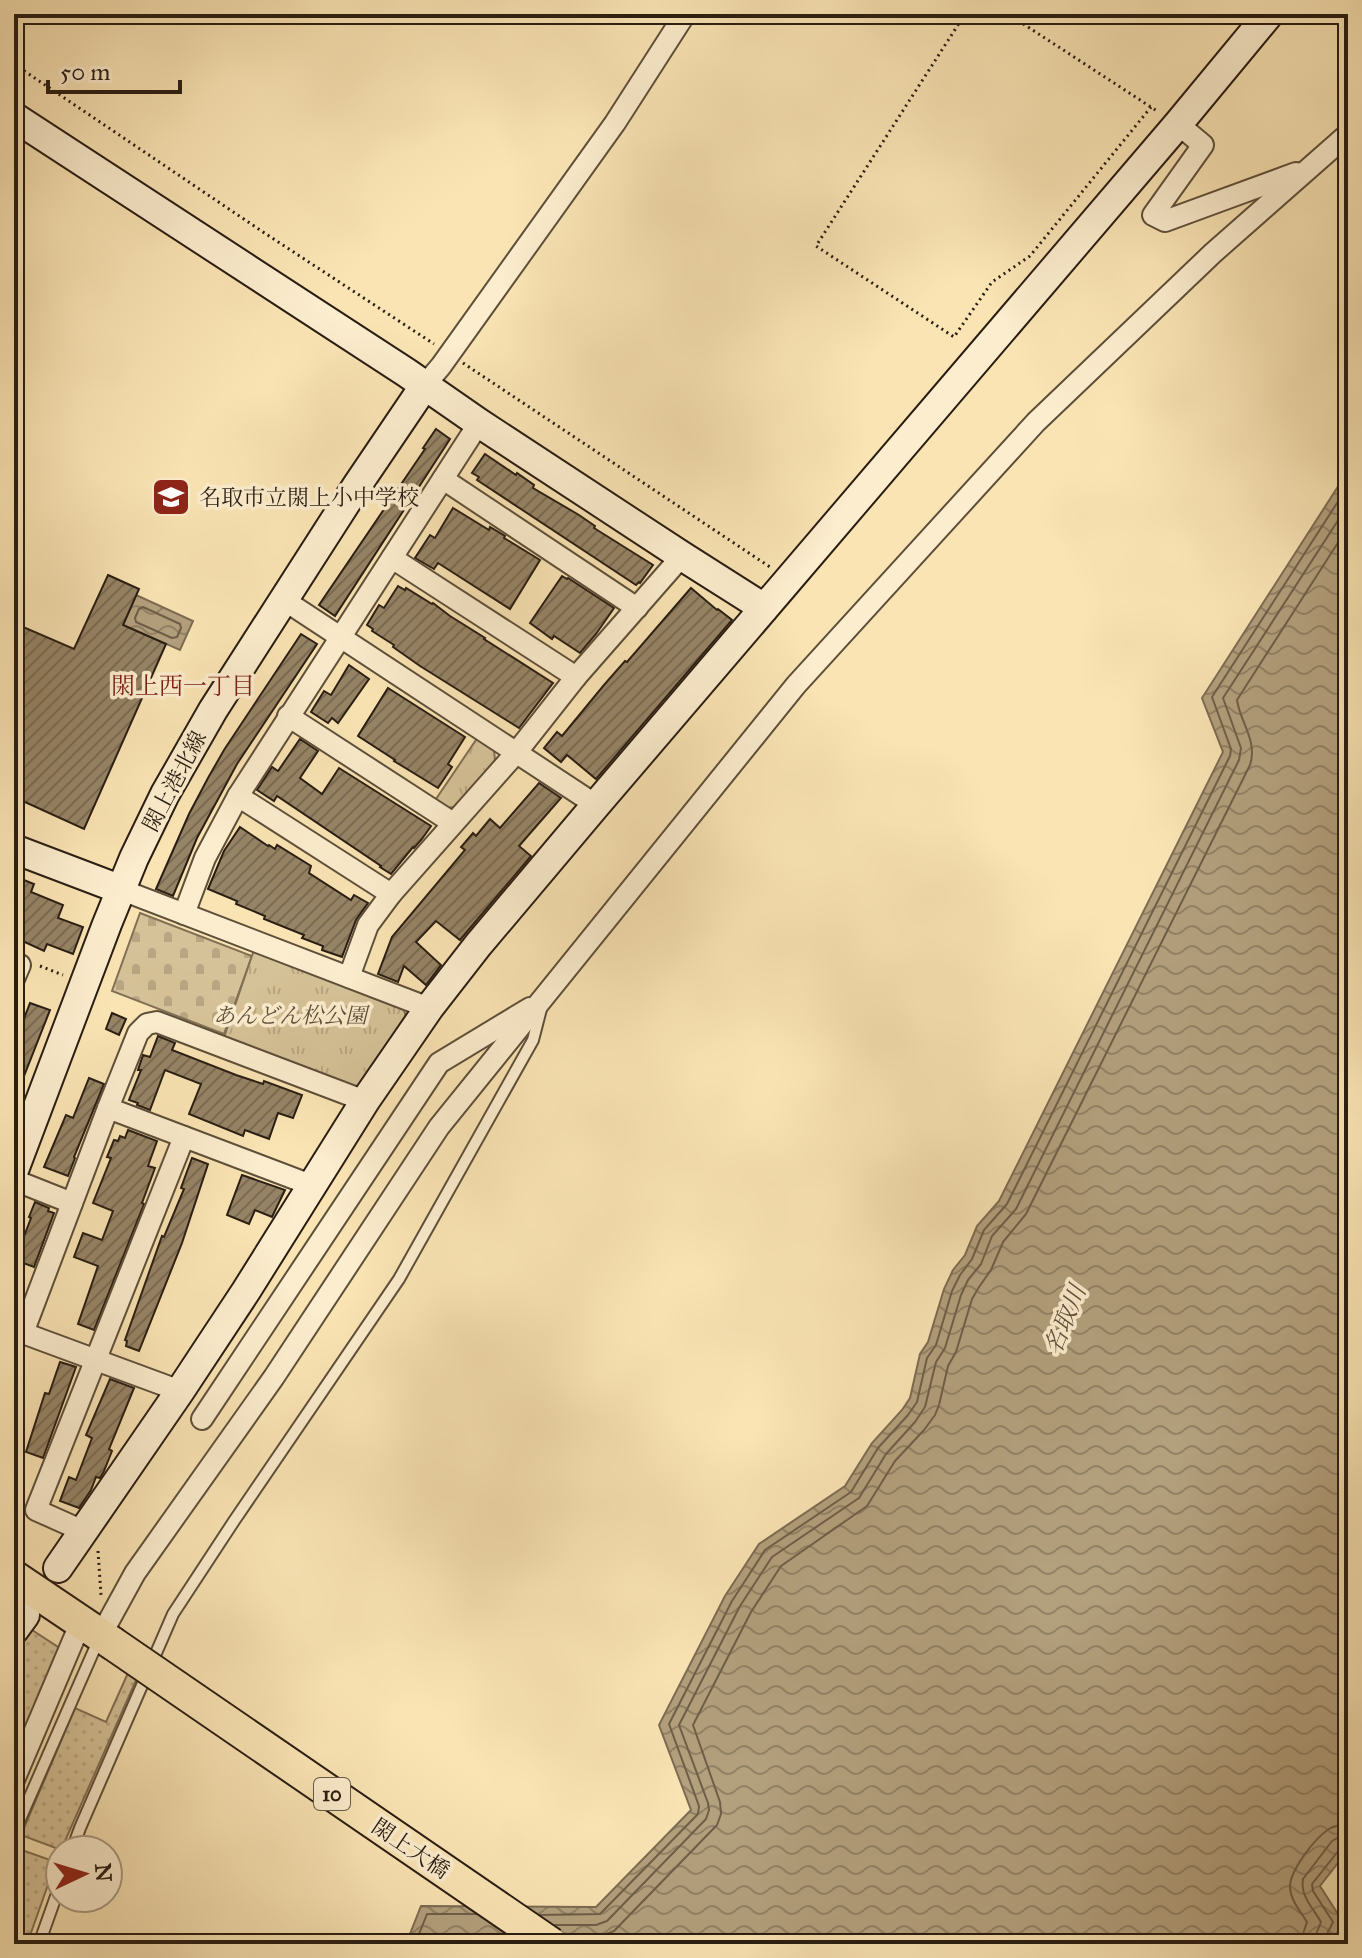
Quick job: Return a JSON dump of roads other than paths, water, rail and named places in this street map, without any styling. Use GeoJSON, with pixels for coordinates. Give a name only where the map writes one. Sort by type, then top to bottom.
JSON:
{"type":"FeatureCollection","features":[{"type":"Feature","properties":{"kind":"main road","name":"10"},"geometry":{"type":"LineString","coordinates":[[14,1577],[99,1626]]}},
{"type":"Feature","properties":{"kind":"main road","name":"閖上大橋"},"geometry":{"type":"LineString","coordinates":[[99,1626],[551,1944]]}},
{"type":"Feature","properties":{"kind":"street"},"geometry":{"type":"LineString","coordinates":[[425,385],[615,123],[685,14]]}},
{"type":"Feature","properties":{"kind":"street"},"geometry":{"type":"LineString","coordinates":[[58,1568],[90,1540],[180,1391],[365,1101],[429,1008],[478,945],[1269,14]]}},
{"type":"Feature","properties":{"kind":"street"},"geometry":{"type":"LineString","coordinates":[[14,117],[764,608]]}},
{"type":"Feature","properties":{"kind":"street"},"geometry":{"type":"LineString","coordinates":[[1178,124],[1203,145],[1153,215],[1165,221],[1307,169]]}},
{"type":"Feature","properties":{"kind":"street"},"geometry":{"type":"LineString","coordinates":[[14,1780],[99,1626],[274,1377],[439,1127],[796,685],[1036,422],[1213,253],[1348,134]]}},
{"type":"Feature","properties":{"kind":"street","name":"閖上港北線"},"geometry":{"type":"LineString","coordinates":[[14,1170],[101,938],[165,794],[213,710],[425,385]]}},
{"type":"Feature","properties":{"kind":"street"},"geometry":{"type":"LineString","coordinates":[[184,914],[205,858],[238,796],[479,423]]}},
{"type":"Feature","properties":{"kind":"street"},"geometry":{"type":"LineString","coordinates":[[443,479],[637,608]]}},
{"type":"Feature","properties":{"kind":"street"},"geometry":{"type":"LineString","coordinates":[[349,977],[368,925],[391,894],[516,753],[576,677],[682,556]]}},
{"type":"Feature","properties":{"kind":"street"},"geometry":{"type":"LineString","coordinates":[[392,558],[576,677]]}},
{"type":"Feature","properties":{"kind":"street"},"geometry":{"type":"LineString","coordinates":[[284,600],[596,805]]}},
{"type":"Feature","properties":{"kind":"street"},"geometry":{"type":"LineString","coordinates":[[288,716],[453,823]]}},
{"type":"Feature","properties":{"kind":"street"},"geometry":{"type":"LineString","coordinates":[[238,796],[391,894]]}},
{"type":"Feature","properties":{"kind":"street"},"geometry":{"type":"LineString","coordinates":[[14,849],[429,1008]]}},
{"type":"Feature","properties":{"kind":"street"},"geometry":{"type":"LineString","coordinates":[[202,1419],[439,1063],[544,999]]}},
{"type":"Feature","properties":{"kind":"street"},"geometry":{"type":"LineString","coordinates":[[180,1391],[23,1333],[138,1033],[147,1024],[157,1022],[365,1101]]}},
{"type":"Feature","properties":{"kind":"street"},"geometry":{"type":"LineString","coordinates":[[108,1108],[311,1185]]}},
{"type":"Feature","properties":{"kind":"street"},"geometry":{"type":"LineString","coordinates":[[90,1540],[36,1510],[184,1137]]}},
{"type":"Feature","properties":{"kind":"street"},"geometry":{"type":"LineString","coordinates":[[14,1180],[72,1203]]}},
{"type":"Feature","properties":{"kind":"lane"},"geometry":{"type":"LineString","coordinates":[[78,1834],[173,1614],[399,1279],[533,1040],[544,999]]}},
{"type":"Feature","properties":{"kind":"lane"},"geometry":{"type":"LineString","coordinates":[[14,1833],[99,1626]]}},
{"type":"Feature","properties":{"kind":"lane"},"geometry":{"type":"LineString","coordinates":[[39,1944],[50,1914]]}},
{"type":"Feature","properties":{"kind":"water","name":"名取川"},"geometry":{"type":"Polygon","coordinates":[[[1348,471],[1348,1850],[1320,1886],[1343,1922],[1331,1944],[406,1944],[421,1906],[596,1907],[691,1810],[659,1725],[725,1596],[759,1544],[845,1486],[872,1443],[910,1398],[920,1354],[928,1342],[953,1270],[965,1255],[977,1226],[999,1201],[1223,752],[1202,698],[1348,471]]]}},
{"type":"Feature","properties":{"kind":"water"},"geometry":{"type":"Polygon","coordinates":[[[136,595],[193,621],[180,650],[123,625],[136,595]]]}},
{"type":"Feature","properties":{"kind":"place","name":"名取市立閖上小中学校"},"geometry":{"type":"Point","coordinates":[171,497]}},
{"type":"Feature","properties":{"kind":"district","name":"閖上西一丁目"},"geometry":{"type":"Point","coordinates":[183,686]}},
{"type":"Feature","properties":{"kind":"park label","name":"あんどん松公園"},"geometry":{"type":"Point","coordinates":[290,1015]}}]}
